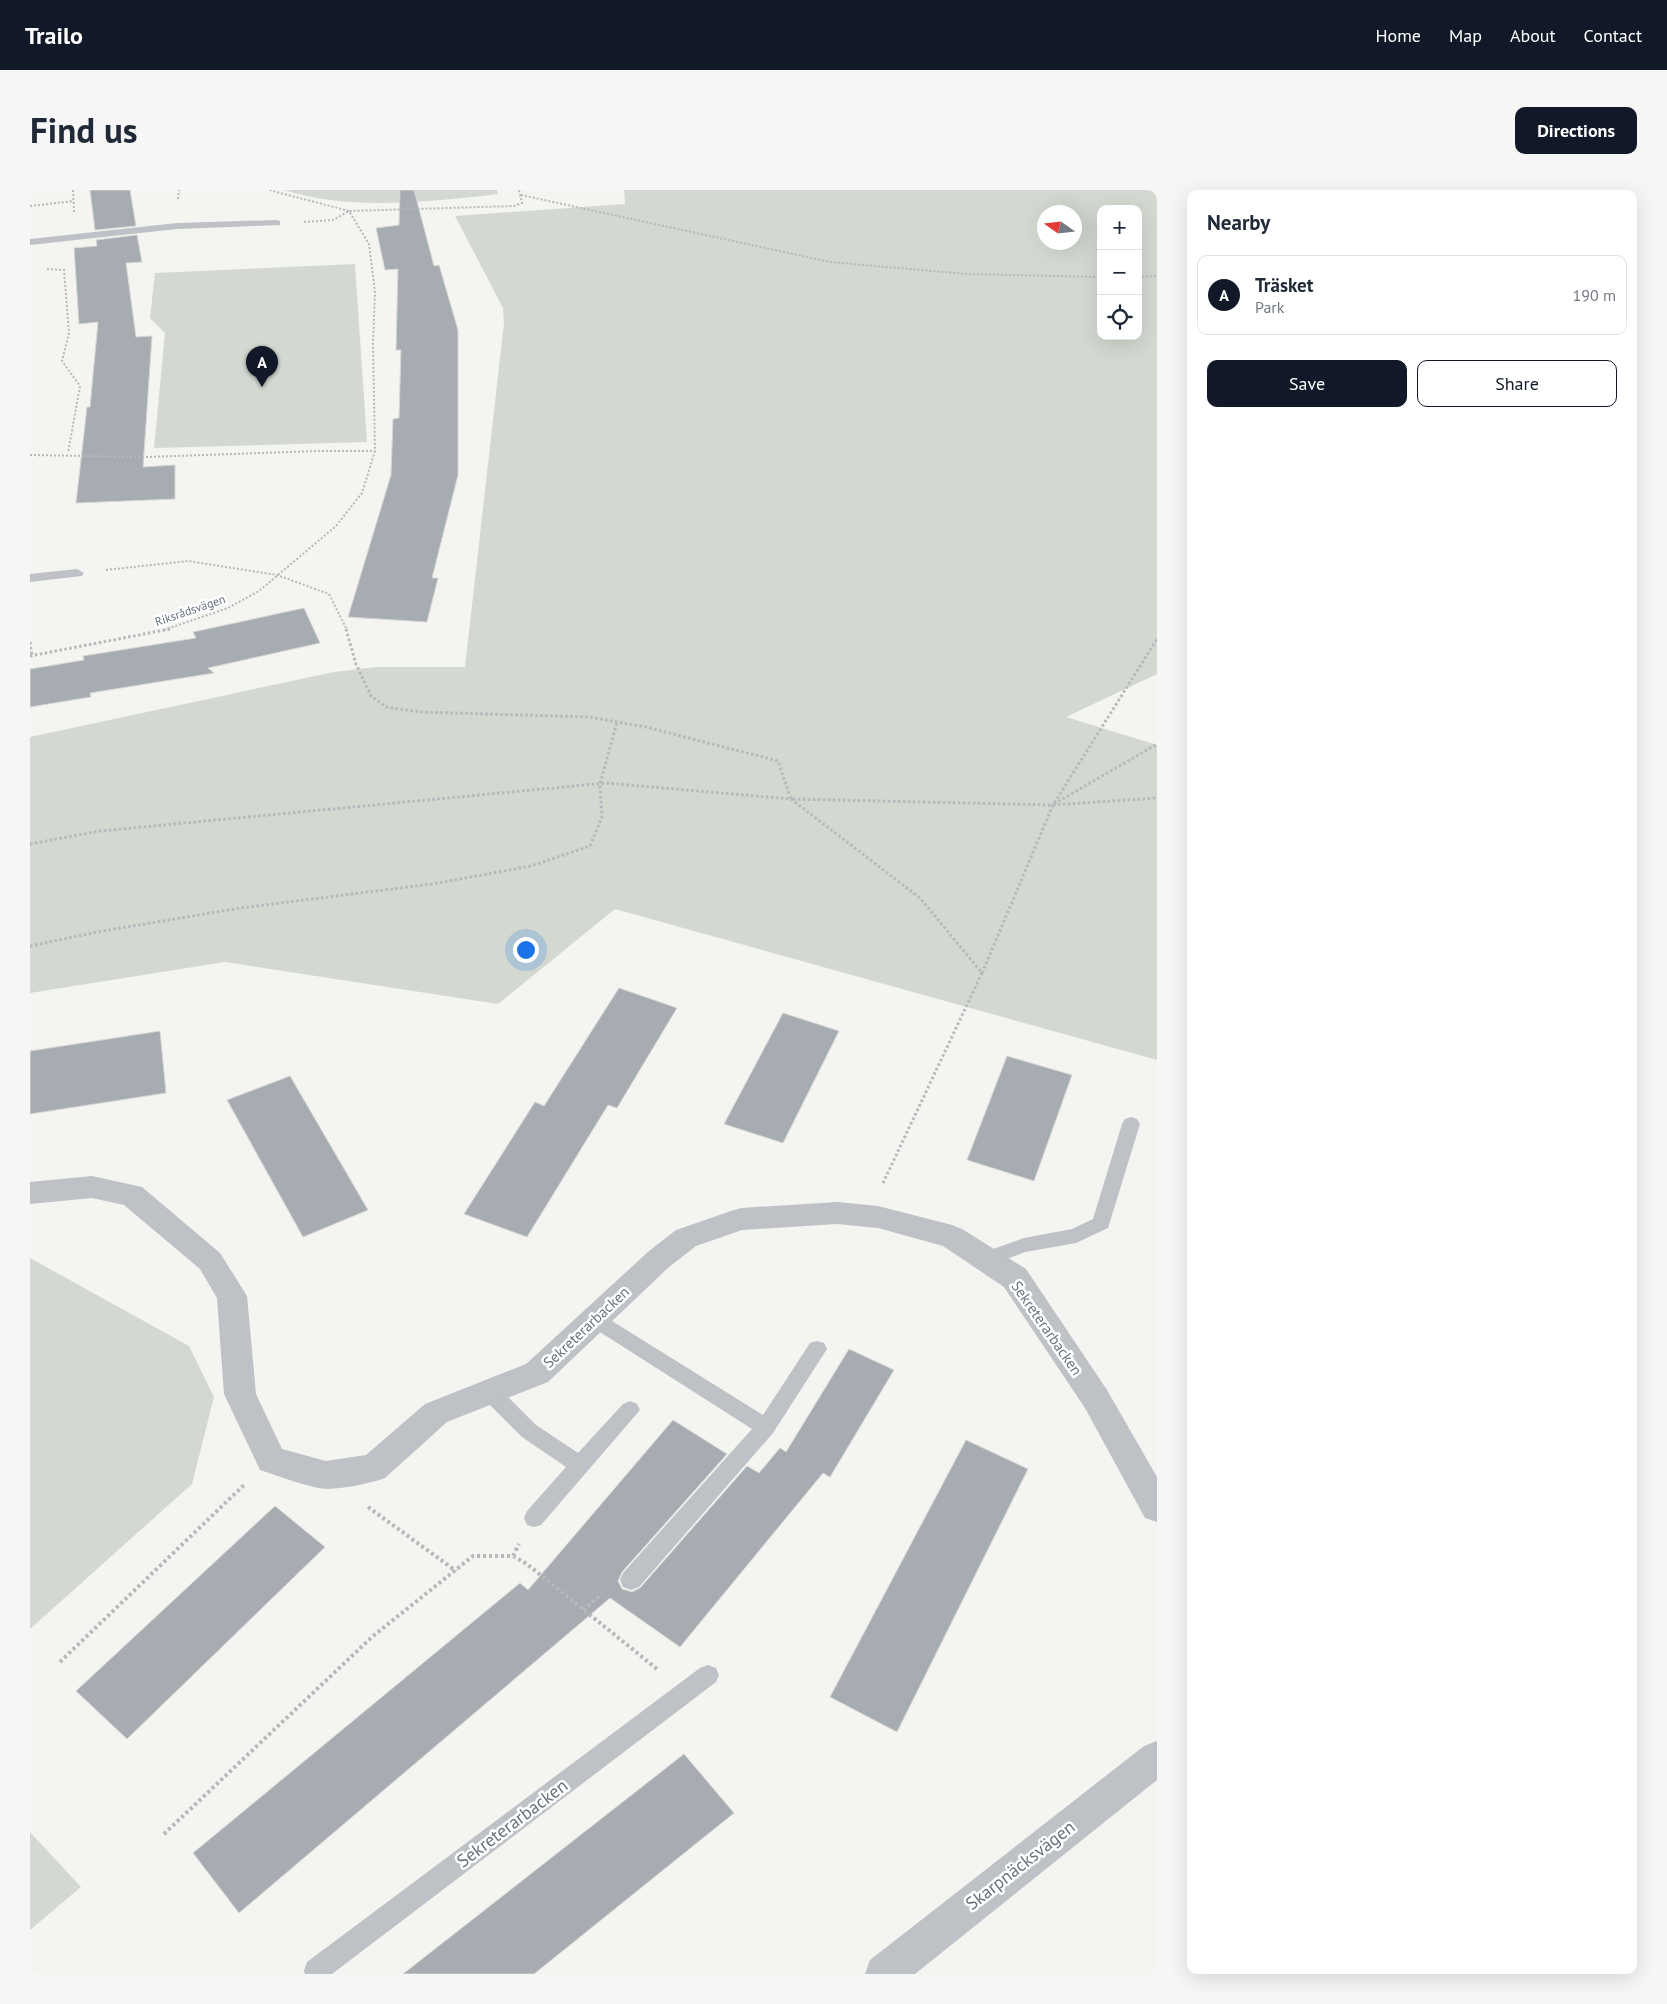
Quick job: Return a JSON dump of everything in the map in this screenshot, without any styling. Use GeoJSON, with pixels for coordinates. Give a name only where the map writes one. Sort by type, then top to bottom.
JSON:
{"type":"FeatureCollection","features":[{"type":"Feature","properties":{"kind":"street"},"geometry":{"type":"LineString","coordinates":[[30,1193],[92,1187],[132,1195],[210,1261],[232,1296],[240,1394],[272,1460]]}},
{"type":"Feature","properties":{"kind":"street","name":"Sekreterarbacken"},"geometry":{"type":"LineString","coordinates":[[272,1460],[326,1475],[374,1468],[436,1413],[537,1373],[659,1259],[686,1238],[741,1220],[837,1213],[878,1216],[952,1237],[1014,1278],[1096,1399],[1157,1508]]}},
{"type":"Feature","properties":{"kind":"street","name":"Skarpnäcksvägen"},"geometry":{"type":"LineString","coordinates":[[884,1974],[992,1886],[1157,1758]]}},
{"type":"Feature","properties":{"kind":"lane"},"geometry":{"type":"LineString","coordinates":[[32,242],[177,226],[276,224]]}},
{"type":"Feature","properties":{"kind":"lane"},"geometry":{"type":"LineString","coordinates":[[30,578],[77,573]]}},
{"type":"Feature","properties":{"kind":"lane"},"geometry":{"type":"LineString","coordinates":[[986,1259],[1024,1245],[1076,1236],[1101,1223],[1131,1124]]}},
{"type":"Feature","properties":{"kind":"lane"},"geometry":{"type":"LineString","coordinates":[[596,1319],[766,1427]]}},
{"type":"Feature","properties":{"kind":"lane"},"geometry":{"type":"LineString","coordinates":[[630,1580],[766,1427],[817,1349]]}},
{"type":"Feature","properties":{"kind":"lane"},"geometry":{"type":"LineString","coordinates":[[490,1392],[528,1431],[580,1466]]}},
{"type":"Feature","properties":{"kind":"lane"},"geometry":{"type":"LineString","coordinates":[[534,1518],[630,1410]]}},
{"type":"Feature","properties":{"kind":"lane","name":"Sekreterarbacken"},"geometry":{"type":"LineString","coordinates":[[316,1971],[708,1675]]}},
{"type":"Feature","properties":{"kind":"path"},"geometry":{"type":"LineString","coordinates":[[269,190],[349,211],[514,206],[522,203],[520,190]]}},
{"type":"Feature","properties":{"kind":"path"},"geometry":{"type":"LineString","coordinates":[[521,195],[830,262],[968,274],[1097,278]]}},
{"type":"Feature","properties":{"kind":"path"},"geometry":{"type":"LineString","coordinates":[[30,206],[74,201]]}},
{"type":"Feature","properties":{"kind":"path"},"geometry":{"type":"LineString","coordinates":[[276,224],[333,220],[349,211]]}},
{"type":"Feature","properties":{"kind":"path","name":"Riksrådsvägen"},"geometry":{"type":"LineString","coordinates":[[31,656],[169,629],[228,608],[259,591],[336,526],[362,493],[375,451],[373,344],[375,292],[369,244],[349,211]]}},
{"type":"Feature","properties":{"kind":"path"},"geometry":{"type":"LineString","coordinates":[[32,242],[39,246],[39,269],[64,270],[69,334],[62,361],[80,386],[68,453]]}},
{"type":"Feature","properties":{"kind":"path"},"geometry":{"type":"LineString","coordinates":[[1142,278],[1157,276]]}},
{"type":"Feature","properties":{"kind":"path"},"geometry":{"type":"LineString","coordinates":[[30,455],[68,453],[147,457],[322,449],[375,451]]}},
{"type":"Feature","properties":{"kind":"path"},"geometry":{"type":"LineString","coordinates":[[77,573],[188,561],[277,574],[329,594],[345,624],[356,664],[370,696],[386,708],[420,712],[590,717],[646,727],[778,762],[791,799],[920,898],[982,973]]}},
{"type":"Feature","properties":{"kind":"path"},"geometry":{"type":"LineString","coordinates":[[881,1186],[982,973],[1053,804],[1157,639]]}},
{"type":"Feature","properties":{"kind":"path"},"geometry":{"type":"LineString","coordinates":[[30,642],[31,656]]}},
{"type":"Feature","properties":{"kind":"path"},"geometry":{"type":"LineString","coordinates":[[30,946],[97,932],[240,908],[432,884],[531,866],[590,846],[602,817],[600,784],[617,722]]}},
{"type":"Feature","properties":{"kind":"path"},"geometry":{"type":"LineString","coordinates":[[1053,804],[1157,744]]}},
{"type":"Feature","properties":{"kind":"path"},"geometry":{"type":"LineString","coordinates":[[30,844],[100,831],[600,784],[791,799],[1053,804],[1157,798]]}},
{"type":"Feature","properties":{"kind":"path"},"geometry":{"type":"LineString","coordinates":[[60,1662],[272,1460]]}},
{"type":"Feature","properties":{"kind":"path"},"geometry":{"type":"LineString","coordinates":[[326,1475],[456,1571]]}},
{"type":"Feature","properties":{"kind":"path"},"geometry":{"type":"LineString","coordinates":[[164,1834],[372,1637],[473,1556],[513,1556],[527,1564],[656,1670],[678,1654],[708,1675]]}},
{"type":"Feature","properties":{"kind":"shaded area"},"geometry":{"type":"Polygon","coordinates":[[[284,190],[497,190],[498,194],[418,202],[362,203],[309,197],[284,190]]]}},
{"type":"Feature","properties":{"kind":"shaded area"},"geometry":{"type":"Polygon","coordinates":[[[624,190],[1157,190],[1157,674],[1066,717],[1157,745],[1157,1060],[615,909],[498,1004],[225,962],[30,993],[30,737],[334,672],[376,667],[465,667],[504,323],[503,308],[455,216],[625,204],[624,190]]]}},
{"type":"Feature","properties":{"kind":"shaded area"},"geometry":{"type":"Polygon","coordinates":[[[355,264],[367,442],[154,448],[165,333],[150,318],[155,273],[355,264]]]}},
{"type":"Feature","properties":{"kind":"shaded area"},"geometry":{"type":"Polygon","coordinates":[[[30,1258],[189,1346],[214,1397],[192,1484],[30,1629],[30,1258]]]}},
{"type":"Feature","properties":{"kind":"shaded area"},"geometry":{"type":"Polygon","coordinates":[[[30,1832],[81,1887],[30,1930],[30,1832]]]}},
{"type":"Feature","properties":{"kind":"building"},"geometry":{"type":"Polygon","coordinates":[[[90,190],[130,190],[136,226],[95,230],[90,190]]]}},
{"type":"Feature","properties":{"kind":"building"},"geometry":{"type":"Polygon","coordinates":[[[400,190],[414,190],[434,266],[439,265],[458,330],[458,475],[432,578],[438,578],[427,622],[348,617],[391,475],[393,419],[399,418],[401,350],[396,350],[398,269],[385,270],[376,228],[399,225],[400,190]]]}},
{"type":"Feature","properties":{"kind":"building"},"geometry":{"type":"Polygon","coordinates":[[[137,235],[142,262],[126,263],[136,337],[152,336],[143,467],[175,465],[175,499],[76,503],[87,407],[90,407],[98,322],[79,324],[74,248],[97,246],[96,240],[137,235]]]}},
{"type":"Feature","properties":{"kind":"building"},"geometry":{"type":"Polygon","coordinates":[[[304,608],[320,643],[208,668],[214,673],[90,693],[91,697],[30,707],[30,669],[84,660],[83,656],[196,638],[193,632],[304,608]]]}},
{"type":"Feature","properties":{"kind":"building"},"geometry":{"type":"Polygon","coordinates":[[[619,988],[677,1008],[617,1108],[608,1105],[527,1237],[464,1214],[535,1102],[544,1106],[619,988]]]}},
{"type":"Feature","properties":{"kind":"building"},"geometry":{"type":"Polygon","coordinates":[[[783,1013],[839,1031],[783,1143],[724,1124],[783,1013]]]}},
{"type":"Feature","properties":{"kind":"building"},"geometry":{"type":"Polygon","coordinates":[[[160,1031],[166,1093],[30,1114],[30,1051],[160,1031]]]}},
{"type":"Feature","properties":{"kind":"building"},"geometry":{"type":"Polygon","coordinates":[[[1007,1056],[1072,1075],[1034,1181],[967,1160],[1007,1056]]]}},
{"type":"Feature","properties":{"kind":"building"},"geometry":{"type":"Polygon","coordinates":[[[290,1076],[368,1210],[303,1237],[227,1100],[290,1076]]]}},
{"type":"Feature","properties":{"kind":"building"},"geometry":{"type":"Polygon","coordinates":[[[849,1349],[894,1370],[830,1477],[823,1473],[680,1647],[610,1598],[239,1913],[193,1853],[520,1583],[528,1590],[673,1420],[727,1454],[622,1572],[618,1581],[622,1589],[632,1592],[640,1588],[747,1466],[759,1473],[780,1448],[786,1452],[849,1349]]]}},
{"type":"Feature","properties":{"kind":"building"},"geometry":{"type":"Polygon","coordinates":[[[966,1440],[1028,1469],[897,1732],[830,1697],[966,1440]]]}},
{"type":"Feature","properties":{"kind":"building"},"geometry":{"type":"Polygon","coordinates":[[[275,1506],[325,1547],[127,1739],[76,1691],[275,1506]]]}},
{"type":"Feature","properties":{"kind":"building"},"geometry":{"type":"Polygon","coordinates":[[[684,1754],[734,1813],[534,1974],[403,1974],[684,1754]]]}},
{"type":"Feature","properties":{"kind":"place","name":"Träsket"},"geometry":{"type":"Point","coordinates":[262,387]}}]}
